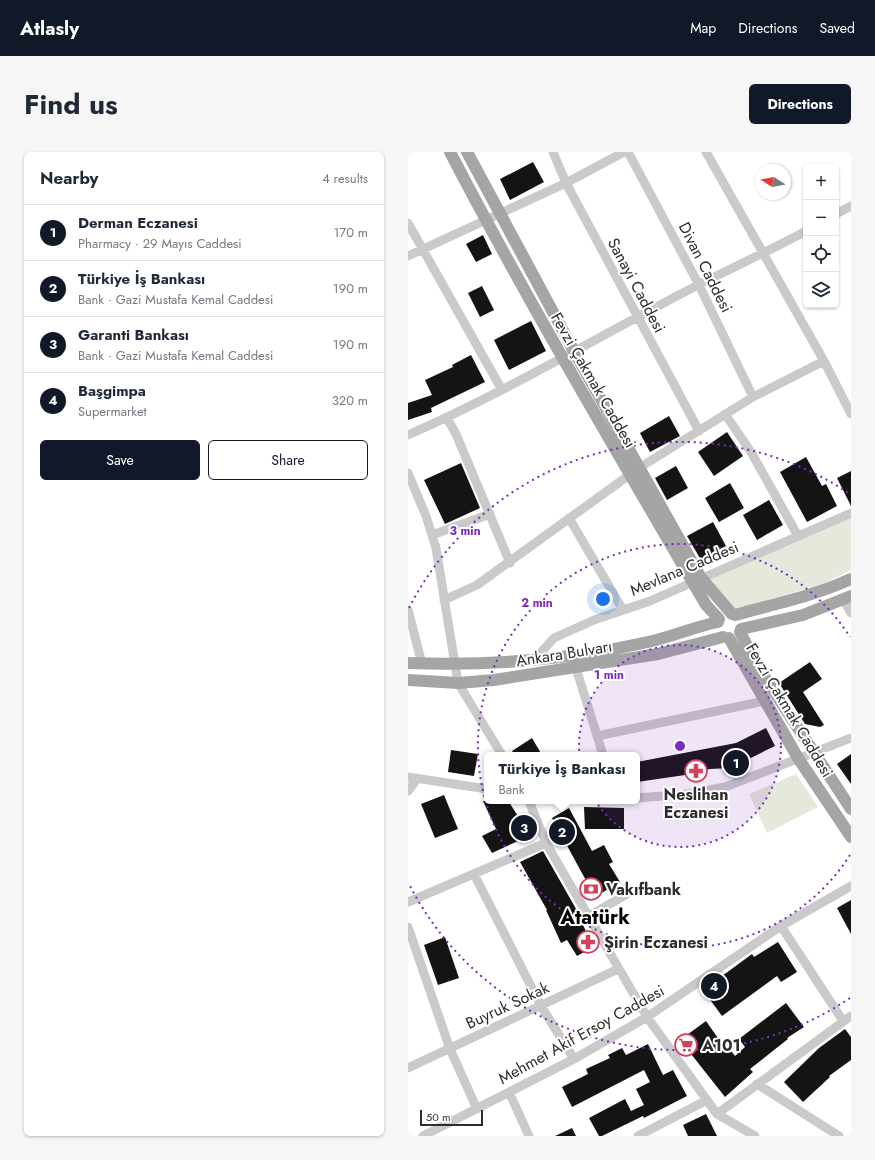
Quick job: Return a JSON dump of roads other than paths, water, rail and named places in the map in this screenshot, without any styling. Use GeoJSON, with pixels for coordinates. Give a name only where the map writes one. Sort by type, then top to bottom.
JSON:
{"type":"FeatureCollection","features":[{"type":"Feature","properties":{"kind":"main road","name":"Fevzi Çakmak Caddesi"},"geometry":{"type":"LineString","coordinates":[[450,152],[563,359],[634,471],[697,580],[706,605],[719,620]]}},
{"type":"Feature","properties":{"kind":"main road","name":"Fevzi Çakmak Caddesi"},"geometry":{"type":"LineString","coordinates":[[466,152],[575,352],[634,471]]}},
{"type":"Feature","properties":{"kind":"main road"},"geometry":{"type":"LineString","coordinates":[[734,614],[741,623],[734,634],[719,632],[719,620],[725,614],[734,614],[806,596],[851,579]]}},
{"type":"Feature","properties":{"kind":"main road","name":"Fevzi Çakmak Caddesi"},"geometry":{"type":"LineString","coordinates":[[697,580],[734,614]]}},
{"type":"Feature","properties":{"kind":"main road","name":"Ankara Bulvarı"},"geometry":{"type":"LineString","coordinates":[[408,680],[458,683],[494,680],[658,654],[803,615],[847,597]]}},
{"type":"Feature","properties":{"kind":"main road","name":"Ankara Bulvarı"},"geometry":{"type":"LineString","coordinates":[[408,663],[455,664],[535,659],[588,653],[647,642],[719,620]]}},
{"type":"Feature","properties":{"kind":"main road","name":"Fevzi Çakmak Caddesi"},"geometry":{"type":"LineString","coordinates":[[734,634],[765,701],[798,758],[851,837]]}},
{"type":"Feature","properties":{"kind":"main road","name":"Fevzi Çakmak Caddesi"},"geometry":{"type":"LineString","coordinates":[[734,634],[851,809]]}},
{"type":"Feature","properties":{"kind":"street","name":"Sanayi Caddesi"},"geometry":{"type":"LineString","coordinates":[[553,152],[566,183],[699,431]]}},
{"type":"Feature","properties":{"kind":"street"},"geometry":{"type":"LineString","coordinates":[[408,256],[566,183],[624,152]]}},
{"type":"Feature","properties":{"kind":"street","name":"Divan Caddesi"},"geometry":{"type":"LineString","coordinates":[[628,152],[699,285],[753,397]]}},
{"type":"Feature","properties":{"kind":"street"},"geometry":{"type":"LineString","coordinates":[[706,152],[824,361],[851,414]]}},
{"type":"Feature","properties":{"kind":"street"},"geometry":{"type":"LineString","coordinates":[[839,212],[851,206]]}},
{"type":"Feature","properties":{"kind":"street"},"geometry":{"type":"LineString","coordinates":[[408,223],[502,390]]}},
{"type":"Feature","properties":{"kind":"street"},"geometry":{"type":"LineString","coordinates":[[408,435],[448,418],[563,359],[699,285],[764,254],[803,233]]}},
{"type":"Feature","properties":{"kind":"street"},"geometry":{"type":"LineString","coordinates":[[444,600],[477,585],[510,563],[634,471],[753,397],[824,361]]}},
{"type":"Feature","properties":{"kind":"street"},"geometry":{"type":"LineString","coordinates":[[725,414],[750,452],[798,536]]}},
{"type":"Feature","properties":{"kind":"street"},"geometry":{"type":"LineString","coordinates":[[448,418],[510,563]]}},
{"type":"Feature","properties":{"kind":"street"},"geometry":{"type":"LineString","coordinates":[[408,473],[436,548],[458,683],[500,752]]}},
{"type":"Feature","properties":{"kind":"street","name":"Mevlana Caddesi"},"geometry":{"type":"LineString","coordinates":[[535,659],[554,638],[594,620],[650,601],[851,513]]}},
{"type":"Feature","properties":{"kind":"street"},"geometry":{"type":"LineString","coordinates":[[432,535],[490,514]]}},
{"type":"Feature","properties":{"kind":"street"},"geometry":{"type":"LineString","coordinates":[[569,518],[623,610]]}},
{"type":"Feature","properties":{"kind":"street"},"geometry":{"type":"LineString","coordinates":[[847,597],[851,613]]}},
{"type":"Feature","properties":{"kind":"street"},"geometry":{"type":"LineString","coordinates":[[409,615],[422,664]]}},
{"type":"Feature","properties":{"kind":"street"},"geometry":{"type":"LineString","coordinates":[[576,668],[603,752]]}},
{"type":"Feature","properties":{"kind":"street"},"geometry":{"type":"LineString","coordinates":[[597,736],[765,701]]}},
{"type":"Feature","properties":{"kind":"street"},"geometry":{"type":"LineString","coordinates":[[640,798],[688,794],[725,787],[851,738]]}},
{"type":"Feature","properties":{"kind":"street"},"geometry":{"type":"LineString","coordinates":[[408,791],[412,778],[484,789]]}},
{"type":"Feature","properties":{"kind":"street"},"geometry":{"type":"LineString","coordinates":[[530,804],[546,843],[647,1017],[717,1114],[755,1136]]}},
{"type":"Feature","properties":{"kind":"street"},"geometry":{"type":"LineString","coordinates":[[408,902],[546,843]]}},
{"type":"Feature","properties":{"kind":"street"},"geometry":{"type":"LineString","coordinates":[[474,874],[541,1006],[574,1059]]}},
{"type":"Feature","properties":{"kind":"street","name":"Mehmet Akif Ersoy Caddesi"},"geometry":{"type":"LineString","coordinates":[[423,1136],[574,1059],[647,1017],[781,926],[851,886]]}},
{"type":"Feature","properties":{"kind":"street"},"geometry":{"type":"LineString","coordinates":[[589,916],[627,894]]}},
{"type":"Feature","properties":{"kind":"street"},"geometry":{"type":"LineString","coordinates":[[717,1114],[847,1019],[781,926]]}},
{"type":"Feature","properties":{"kind":"street"},"geometry":{"type":"LineString","coordinates":[[408,927],[450,1048],[477,1108]]}},
{"type":"Feature","properties":{"kind":"street","name":"Buyruk Sokak"},"geometry":{"type":"LineString","coordinates":[[408,1068],[618,969]]}},
{"type":"Feature","properties":{"kind":"street"},"geometry":{"type":"LineString","coordinates":[[757,1084],[839,1136]]}},
{"type":"Feature","properties":{"kind":"street"},"geometry":{"type":"LineString","coordinates":[[509,1092],[529,1136]]}},
{"type":"Feature","properties":{"kind":"street"},"geometry":{"type":"LineString","coordinates":[[638,1136],[707,1100]]}},
{"type":"Feature","properties":{"kind":"place","name":"Derman Eczanesi"},"geometry":{"type":"Point","coordinates":[736,763]}},
{"type":"Feature","properties":{"kind":"place","name":"Neslihan Eczanesi"},"geometry":{"type":"Point","coordinates":[696,771]}},
{"type":"Feature","properties":{"kind":"place","name":"Garanti Bankası"},"geometry":{"type":"Point","coordinates":[524,828]}},
{"type":"Feature","properties":{"kind":"place","name":"Türkiye İş Bankası"},"geometry":{"type":"Point","coordinates":[562,832]}},
{"type":"Feature","properties":{"kind":"place","name":"Vakıfbank"},"geometry":{"type":"Point","coordinates":[591,889]}},
{"type":"Feature","properties":{"kind":"place","name":"Şirin Eczanesi"},"geometry":{"type":"Point","coordinates":[588,942]}},
{"type":"Feature","properties":{"kind":"place","name":"Başgimpa"},"geometry":{"type":"Point","coordinates":[714,986]}},
{"type":"Feature","properties":{"kind":"place","name":"A101"},"geometry":{"type":"Point","coordinates":[686,1045]}},
{"type":"Feature","properties":{"kind":"district","name":"Atatürk"},"geometry":{"type":"Point","coordinates":[595,917]}}]}
